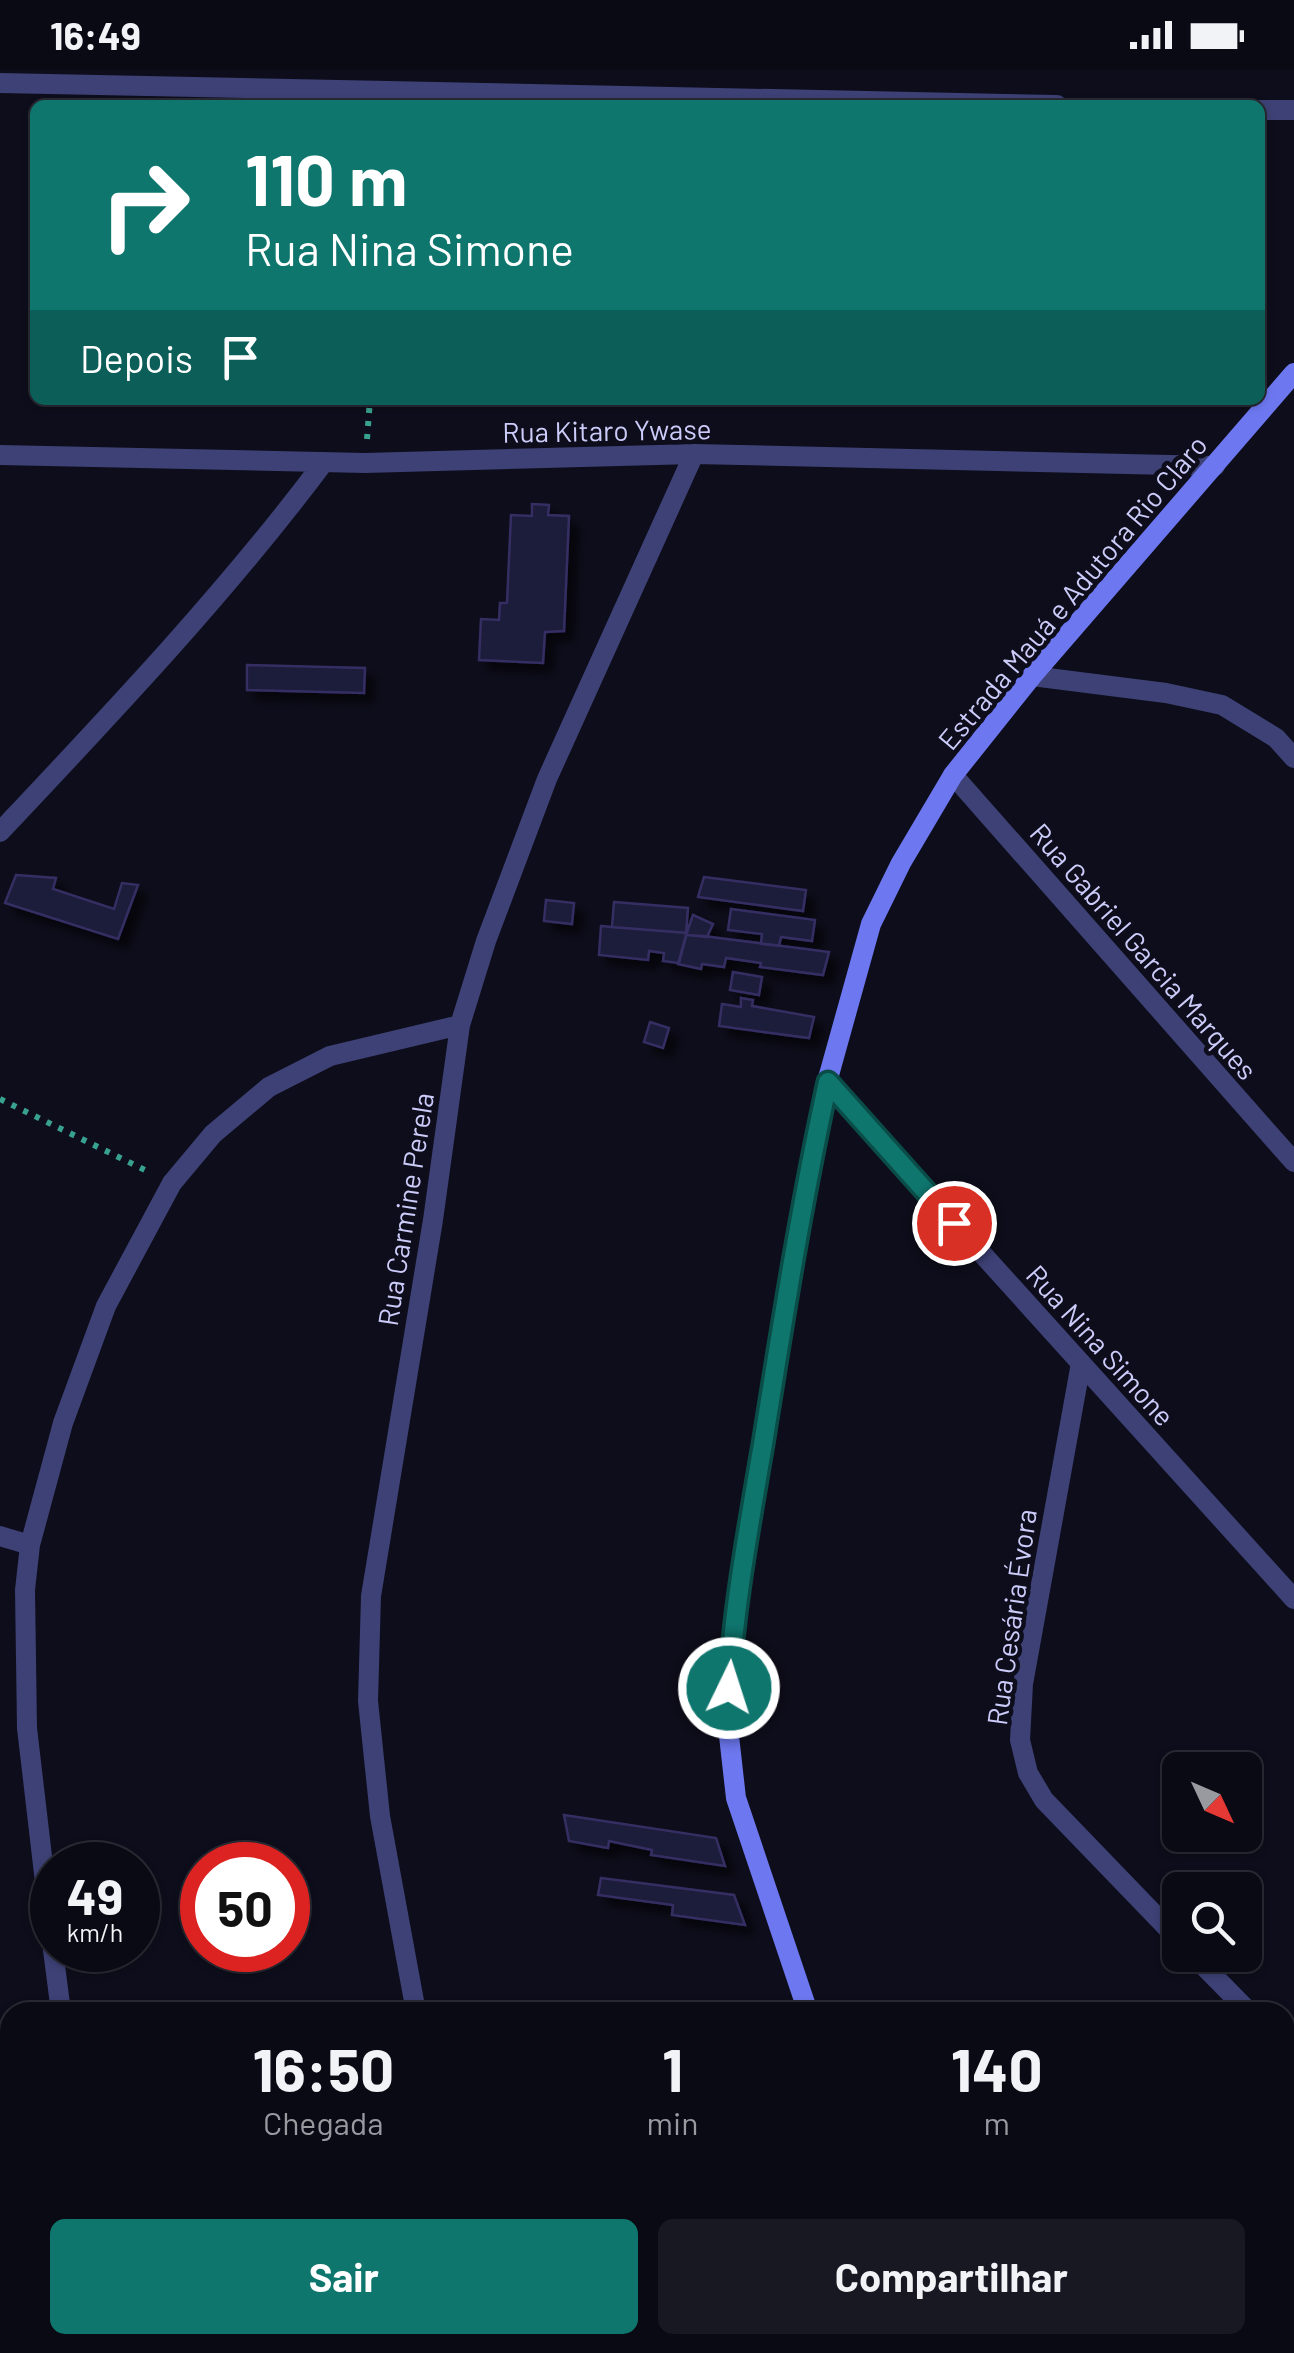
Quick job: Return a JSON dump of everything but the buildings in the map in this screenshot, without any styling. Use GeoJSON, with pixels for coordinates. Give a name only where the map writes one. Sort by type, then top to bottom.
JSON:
{"type":"FeatureCollection","features":[{"type":"Feature","properties":{"kind":"main road","name":"Estrada Mauá e Adutora Rio Claro"},"geometry":{"type":"LineString","coordinates":[[805,2002],[736,1798],[727,1718],[732,1629],[805,1191],[828,1082],[871,924],[953,776],[1032,676],[1294,372]]}},
{"type":"Feature","properties":{"kind":"street"},"geometry":{"type":"LineString","coordinates":[[0,83],[817,100]]}},
{"type":"Feature","properties":{"kind":"street"},"geometry":{"type":"LineString","coordinates":[[1265,110],[1294,110]]}},
{"type":"Feature","properties":{"kind":"street","name":"Rua Kitaro Ywase"},"geometry":{"type":"LineString","coordinates":[[0,455],[324,462],[694,454],[1215,466]]}},
{"type":"Feature","properties":{"kind":"street","name":"Rua Carmine Perela"},"geometry":{"type":"LineString","coordinates":[[414,2002],[380,1816],[368,1700],[371,1596],[433,1220],[460,1024],[486,941],[547,779],[694,454]]}},
{"type":"Feature","properties":{"kind":"street"},"geometry":{"type":"LineString","coordinates":[[0,832],[106,719],[276,526],[324,462]]}},
{"type":"Feature","properties":{"kind":"street"},"geometry":{"type":"LineString","coordinates":[[1032,676],[1222,704],[1276,738],[1294,758]]}},
{"type":"Feature","properties":{"kind":"street","name":"Rua Gabriel Garcia Marques"},"geometry":{"type":"LineString","coordinates":[[953,776],[1294,1162]]}},
{"type":"Feature","properties":{"kind":"street"},"geometry":{"type":"LineString","coordinates":[[40,1842],[27,1728],[25,1590],[30,1545],[64,1423],[106,1306],[172,1183],[213,1134],[269,1087],[330,1056],[460,1024]]}},
{"type":"Feature","properties":{"kind":"street","name":"Rua Nina Simone"},"geometry":{"type":"LineString","coordinates":[[828,1082],[1294,1599]]}},
{"type":"Feature","properties":{"kind":"street","name":"Rua Cesária Évora"},"geometry":{"type":"LineString","coordinates":[[1081,1363],[1023,1684],[1020,1740],[1028,1774],[1044,1800],[1162,1923]]}},
{"type":"Feature","properties":{"kind":"street"},"geometry":{"type":"LineString","coordinates":[[0,1536],[30,1545]]}},
{"type":"Feature","properties":{"kind":"street"},"geometry":{"type":"LineString","coordinates":[[56,1972],[59,2002]]}},
{"type":"Feature","properties":{"kind":"street"},"geometry":{"type":"LineString","coordinates":[[1210,1972],[1239,2002]]}},
{"type":"Feature","properties":{"kind":"path"},"geometry":{"type":"LineString","coordinates":[[0,1100],[172,1183]]}},
{"type":"Feature","properties":{"kind":"route"},"geometry":{"type":"LineString","coordinates":[[729,1688],[732,1629],[808,1173],[828,1082],[954,1223]]}}]}
